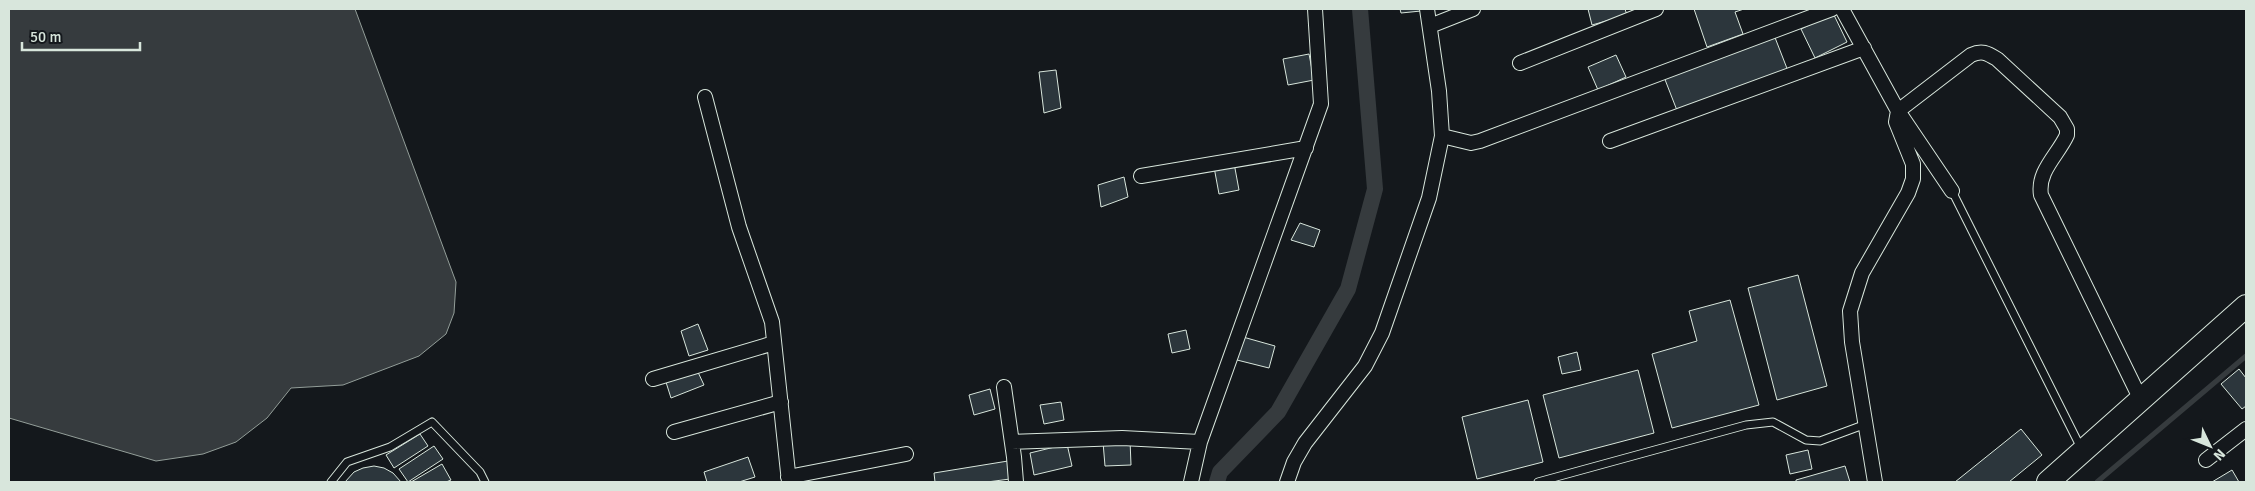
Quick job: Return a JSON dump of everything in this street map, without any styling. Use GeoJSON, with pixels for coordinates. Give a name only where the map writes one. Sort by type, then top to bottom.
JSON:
{"type":"FeatureCollection","features":[{"type":"Feature","properties":{"kind":"main road"},"geometry":{"type":"LineString","coordinates":[[2048,482],[2246,306]]}},
{"type":"Feature","properties":{"kind":"street"},"geometry":{"type":"LineString","coordinates":[[1191,482],[1200,442],[1321,104],[1316,9]]}},
{"type":"Feature","properties":{"kind":"street"},"geometry":{"type":"LineString","coordinates":[[1287,482],[1294,462],[1305,443],[1365,366],[1382,333],[1429,198],[1442,136],[1439,92],[1427,9]]}},
{"type":"Feature","properties":{"kind":"street"},"geometry":{"type":"LineString","coordinates":[[1430,26],[1474,9]]}},
{"type":"Feature","properties":{"kind":"street"},"geometry":{"type":"LineString","coordinates":[[1520,63],[1656,9]]}},
{"type":"Feature","properties":{"kind":"street"},"geometry":{"type":"LineString","coordinates":[[1442,136],[1471,142],[1480,141],[1832,9]]}},
{"type":"Feature","properties":{"kind":"street"},"geometry":{"type":"LineString","coordinates":[[1842,9],[1898,111],[1952,190]]}},
{"type":"Feature","properties":{"kind":"street"},"geometry":{"type":"LineString","coordinates":[[1610,141],[1864,48]]}},
{"type":"Feature","properties":{"kind":"street"},"geometry":{"type":"LineString","coordinates":[[1875,482],[1852,342],[1850,311],[1862,273],[1908,193],[1913,179],[1913,164],[1896,122],[1898,111],[1971,55],[1980,51],[1987,53],[1997,60],[2060,117],[2067,129],[2066,135],[2042,176],[2041,195],[2141,400]]}},
{"type":"Feature","properties":{"kind":"street"},"geometry":{"type":"LineString","coordinates":[[705,97],[739,228],[772,322],[788,480],[906,454]]}},
{"type":"Feature","properties":{"kind":"street"},"geometry":{"type":"LineString","coordinates":[[1141,176],[1306,148]]}},
{"type":"Feature","properties":{"kind":"street"},"geometry":{"type":"LineString","coordinates":[[653,379],[774,343]]}},
{"type":"Feature","properties":{"kind":"street"},"geometry":{"type":"LineString","coordinates":[[1004,387],[1016,482]]}},
{"type":"Feature","properties":{"kind":"street"},"geometry":{"type":"LineString","coordinates":[[674,432],[781,402]]}},
{"type":"Feature","properties":{"kind":"street"},"geometry":{"type":"LineString","coordinates":[[2206,460],[2246,429]]}},
{"type":"Feature","properties":{"kind":"street"},"geometry":{"type":"LineString","coordinates":[[1012,442],[1122,438],[1200,442]]}},
{"type":"Feature","properties":{"kind":"lane"},"geometry":{"type":"LineString","coordinates":[[1952,190],[2082,452]]}},
{"type":"Feature","properties":{"kind":"lane"},"geometry":{"type":"LineString","coordinates":[[331,482],[347,462],[390,447],[432,422],[480,472],[485,482]]}},
{"type":"Feature","properties":{"kind":"lane"},"geometry":{"type":"LineString","coordinates":[[1538,482],[1746,424],[1773,422],[1806,440],[1820,441],[1866,424]]}},
{"type":"Feature","properties":{"kind":"shaded area"},"geometry":{"type":"Polygon","coordinates":[[[9,9],[355,9],[456,282],[454,313],[446,334],[419,356],[343,385],[291,388],[267,418],[236,442],[203,454],[156,461],[9,418],[9,9]]]}},
{"type":"Feature","properties":{"kind":"building"},"geometry":{"type":"Polygon","coordinates":[[[1400,9],[1421,9],[1421,11],[1401,13],[1400,9]]]}},
{"type":"Feature","properties":{"kind":"building"},"geometry":{"type":"Polygon","coordinates":[[[1588,9],[1625,9],[1627,15],[1592,25],[1588,9]]]}},
{"type":"Feature","properties":{"kind":"building"},"geometry":{"type":"Polygon","coordinates":[[[1694,9],[1744,9],[1735,12],[1743,34],[1707,47],[1694,9]]]}},
{"type":"Feature","properties":{"kind":"building"},"geometry":{"type":"Polygon","coordinates":[[[1833,13],[1847,42],[1815,58],[1801,29],[1833,13]]]}},
{"type":"Feature","properties":{"kind":"building"},"geometry":{"type":"Polygon","coordinates":[[[1774,35],[1788,71],[1678,113],[1664,77],[1774,35]]]}},
{"type":"Feature","properties":{"kind":"building"},"geometry":{"type":"Polygon","coordinates":[[[1309,54],[1314,80],[1288,85],[1283,59],[1309,54]]]}},
{"type":"Feature","properties":{"kind":"building"},"geometry":{"type":"Polygon","coordinates":[[[1616,55],[1626,77],[1598,90],[1588,67],[1616,55]]]}},
{"type":"Feature","properties":{"kind":"building"},"geometry":{"type":"Polygon","coordinates":[[[1056,70],[1061,108],[1044,113],[1039,72],[1056,70]]]}},
{"type":"Feature","properties":{"kind":"building"},"geometry":{"type":"Polygon","coordinates":[[[1234,163],[1239,190],[1219,194],[1214,167],[1234,163]]]}},
{"type":"Feature","properties":{"kind":"building"},"geometry":{"type":"Polygon","coordinates":[[[1124,177],[1128,197],[1101,207],[1098,185],[1124,177]]]}},
{"type":"Feature","properties":{"kind":"building"},"geometry":{"type":"Polygon","coordinates":[[[1300,223],[1320,230],[1314,247],[1291,240],[1300,223]]]}},
{"type":"Feature","properties":{"kind":"building"},"geometry":{"type":"Polygon","coordinates":[[[1798,275],[1827,386],[1777,400],[1748,288],[1798,275]]]}},
{"type":"Feature","properties":{"kind":"building"},"geometry":{"type":"Polygon","coordinates":[[[1730,300],[1759,405],[1672,428],[1652,354],[1697,341],[1689,311],[1730,300]]]}},
{"type":"Feature","properties":{"kind":"building"},"geometry":{"type":"Polygon","coordinates":[[[698,324],[708,350],[689,356],[681,331],[698,324]]]}},
{"type":"Feature","properties":{"kind":"building"},"geometry":{"type":"Polygon","coordinates":[[[1186,330],[1190,349],[1172,353],[1168,334],[1186,330]]]}},
{"type":"Feature","properties":{"kind":"building"},"geometry":{"type":"Polygon","coordinates":[[[1243,337],[1275,346],[1269,368],[1237,360],[1243,337]]]}},
{"type":"Feature","properties":{"kind":"building"},"geometry":{"type":"Polygon","coordinates":[[[1577,352],[1581,370],[1562,374],[1558,357],[1577,352]]]}},
{"type":"Feature","properties":{"kind":"building"},"geometry":{"type":"Polygon","coordinates":[[[2239,369],[2246,378],[2246,406],[2242,409],[2221,384],[2239,369]]]}},
{"type":"Feature","properties":{"kind":"building"},"geometry":{"type":"Polygon","coordinates":[[[697,370],[704,385],[671,398],[665,379],[697,370]]]}},
{"type":"Feature","properties":{"kind":"building"},"geometry":{"type":"Polygon","coordinates":[[[1638,370],[1654,433],[1559,458],[1543,395],[1638,370]]]}},
{"type":"Feature","properties":{"kind":"building"},"geometry":{"type":"Polygon","coordinates":[[[990,389],[995,409],[974,415],[969,395],[990,389]]]}},
{"type":"Feature","properties":{"kind":"building"},"geometry":{"type":"Polygon","coordinates":[[[1528,400],[1543,462],[1477,479],[1462,417],[1528,400]]]}},
{"type":"Feature","properties":{"kind":"building"},"geometry":{"type":"Polygon","coordinates":[[[1061,402],[1064,420],[1044,424],[1040,405],[1061,402]]]}},
{"type":"Feature","properties":{"kind":"building"},"geometry":{"type":"Polygon","coordinates":[[[2021,429],[2042,455],[2009,482],[1955,482],[2021,429]]]}},
{"type":"Feature","properties":{"kind":"building"},"geometry":{"type":"Polygon","coordinates":[[[420,434],[428,446],[394,468],[386,455],[420,434]]]}},
{"type":"Feature","properties":{"kind":"building"},"geometry":{"type":"Polygon","coordinates":[[[1130,440],[1131,465],[1105,466],[1103,442],[1130,440]]]}},
{"type":"Feature","properties":{"kind":"building"},"geometry":{"type":"Polygon","coordinates":[[[1067,444],[1072,466],[1034,475],[1030,453],[1067,444]]]}},
{"type":"Feature","properties":{"kind":"building"},"geometry":{"type":"Polygon","coordinates":[[[434,446],[443,459],[408,482],[399,469],[434,446]]]}},
{"type":"Feature","properties":{"kind":"building"},"geometry":{"type":"Polygon","coordinates":[[[1808,450],[1812,469],[1790,474],[1786,455],[1808,450]]]}},
{"type":"Feature","properties":{"kind":"building"},"geometry":{"type":"Polygon","coordinates":[[[748,457],[755,477],[739,482],[707,482],[704,472],[748,457]]]}},
{"type":"Feature","properties":{"kind":"building"},"geometry":{"type":"Polygon","coordinates":[[[1008,461],[1010,479],[987,482],[935,482],[934,473],[1008,461]]]}},
{"type":"Feature","properties":{"kind":"building"},"geometry":{"type":"Polygon","coordinates":[[[442,464],[451,480],[446,482],[411,482],[442,464]]]}},
{"type":"Feature","properties":{"kind":"building"},"geometry":{"type":"Polygon","coordinates":[[[374,466],[384,468],[393,473],[401,482],[345,482],[354,472],[374,466]]]}},
{"type":"Feature","properties":{"kind":"building"},"geometry":{"type":"Polygon","coordinates":[[[1845,466],[1850,482],[1796,482],[1796,480],[1845,466]]]}},
{"type":"Feature","properties":{"kind":"building"},"geometry":{"type":"Polygon","coordinates":[[[2232,470],[2239,482],[2212,482],[2232,470]]]}},
{"type":"Feature","properties":{"kind":"waterway"},"geometry":{"type":"LineString","coordinates":[[1217,482],[1220,472],[1278,412],[1348,289],[1375,189],[1360,9]]}},
{"type":"Feature","properties":{"kind":"waterway"},"geometry":{"type":"LineString","coordinates":[[2097,482],[2246,356]]}}]}
